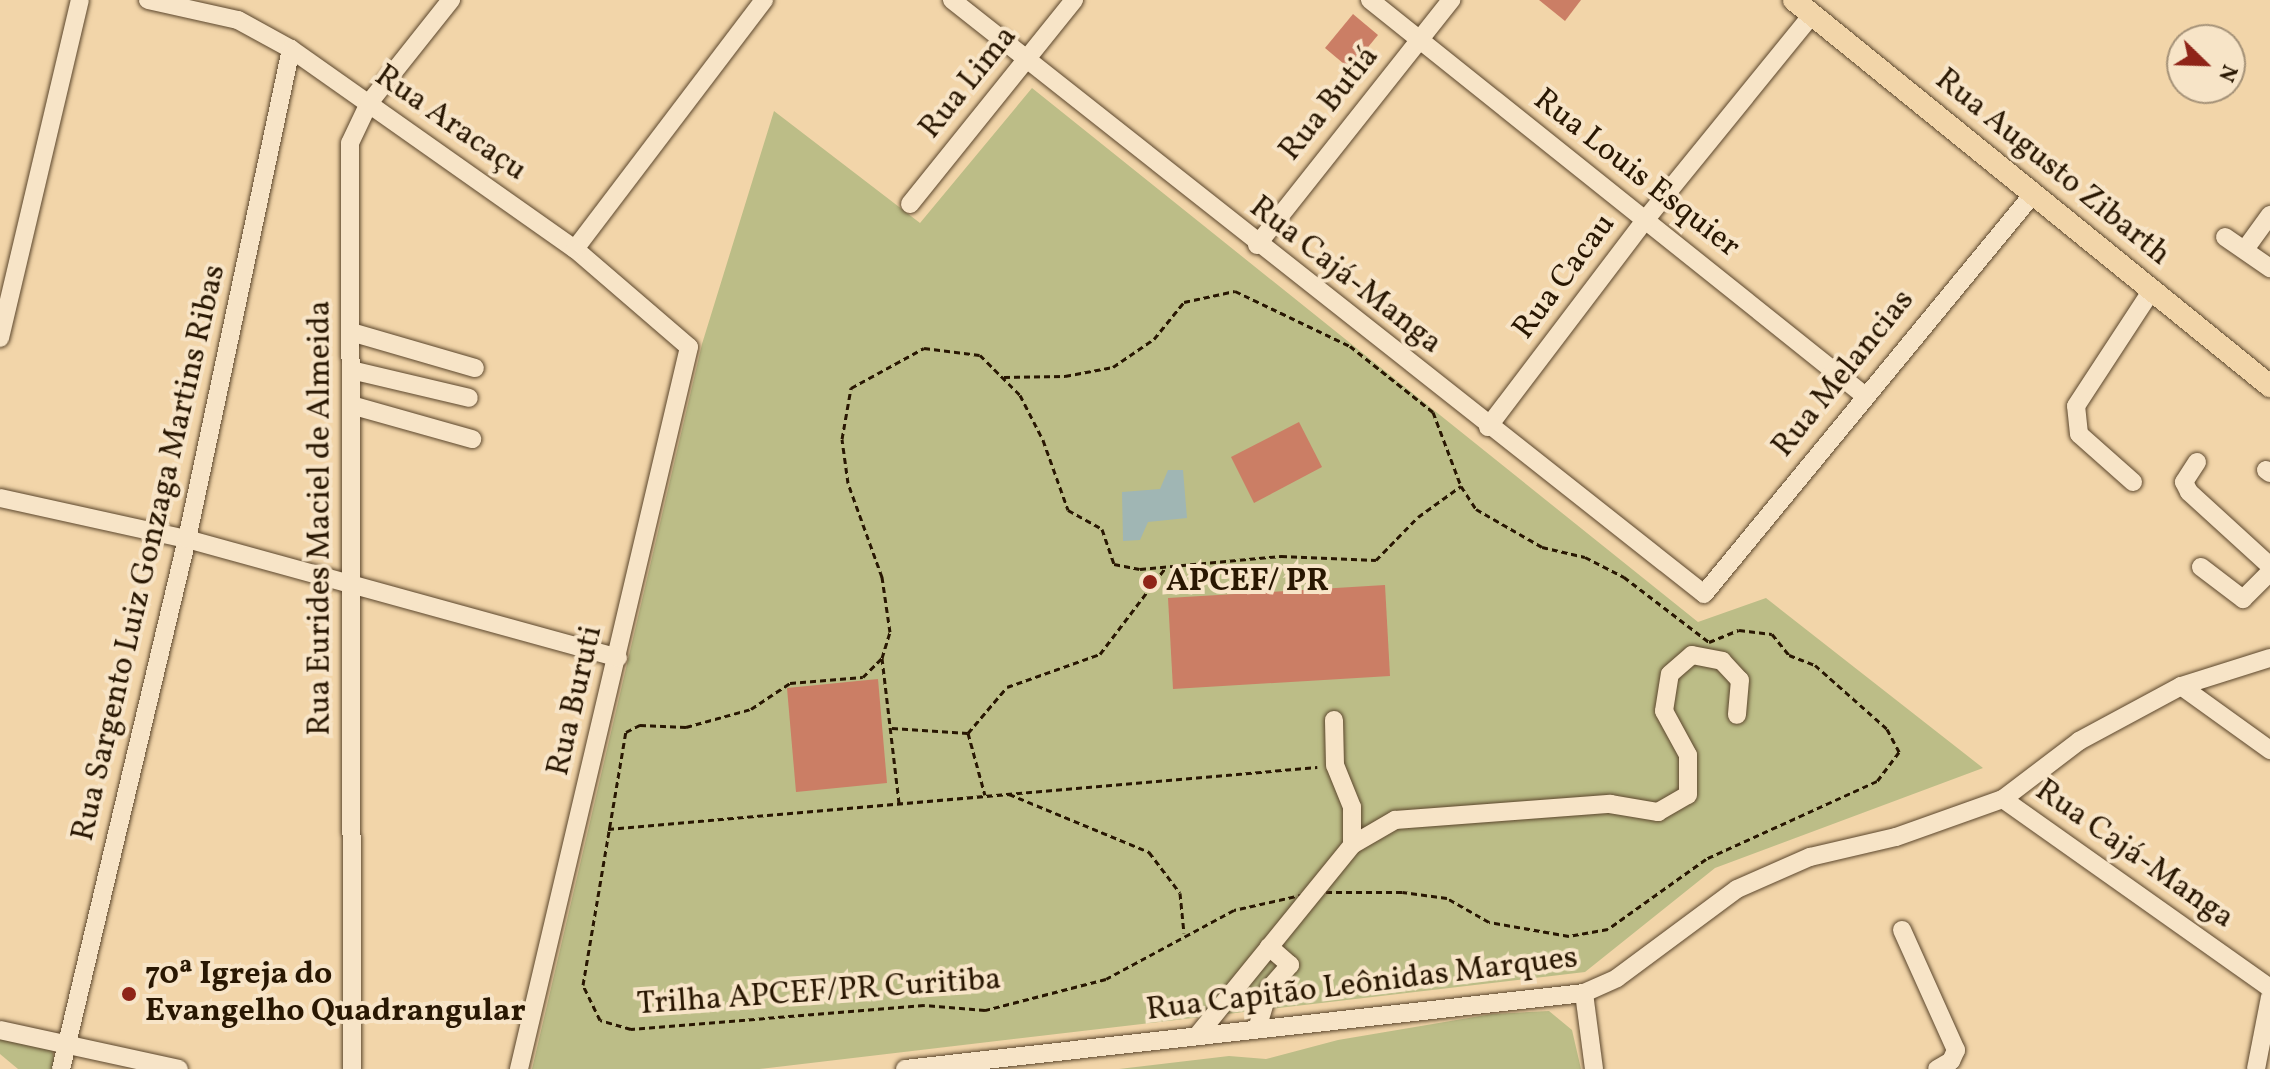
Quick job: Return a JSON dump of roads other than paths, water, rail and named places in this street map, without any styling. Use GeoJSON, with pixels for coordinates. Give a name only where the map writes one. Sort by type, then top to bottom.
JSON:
{"type":"FeatureCollection","features":[{"type":"Feature","properties":{"kind":"main road","name":"Rua Augusto Zibarth"},"geometry":{"type":"LineString","coordinates":[[1794,0],[2270,386]]}},
{"type":"Feature","properties":{"kind":"street"},"geometry":{"type":"LineString","coordinates":[[0,338],[80,0]]}},
{"type":"Feature","properties":{"kind":"street","name":"Rua Aracaçu"},"geometry":{"type":"LineString","coordinates":[[148,0],[199,4],[238,20],[291,49],[575,249],[689,347]]}},
{"type":"Feature","properties":{"kind":"street","name":"Rua Eurides Maciel de Almeida"},"geometry":{"type":"LineString","coordinates":[[352,1069],[350,143],[369,103],[451,0]]}},
{"type":"Feature","properties":{"kind":"street"},"geometry":{"type":"LineString","coordinates":[[575,249],[764,0]]}},
{"type":"Feature","properties":{"kind":"street","name":"Rua Cajá-Manga"},"geometry":{"type":"LineString","coordinates":[[952,0],[1257,245],[1704,594]]}},
{"type":"Feature","properties":{"kind":"street","name":"Rua Lima"},"geometry":{"type":"LineString","coordinates":[[910,204],[1074,0]]}},
{"type":"Feature","properties":{"kind":"street","name":"Rua Louis Esquier"},"geometry":{"type":"LineString","coordinates":[[1370,0],[1864,395]]}},
{"type":"Feature","properties":{"kind":"street","name":"Rua Butiá"},"geometry":{"type":"LineString","coordinates":[[1257,245],[1451,0]]}},
{"type":"Feature","properties":{"kind":"street","name":"Rua Cacau"},"geometry":{"type":"LineString","coordinates":[[1488,427],[1646,219],[1812,15]]}},
{"type":"Feature","properties":{"kind":"street","name":"Rua Sargento Luiz Gonzaga Martins Ribas"},"geometry":{"type":"LineString","coordinates":[[61,1069],[187,539],[291,49]]}},
{"type":"Feature","properties":{"kind":"street","name":"Rua Melancias"},"geometry":{"type":"LineString","coordinates":[[1704,594],[1864,395],[2033,194]]}},
{"type":"Feature","properties":{"kind":"street"},"geometry":{"type":"LineString","coordinates":[[2246,248],[2270,215]]}},
{"type":"Feature","properties":{"kind":"street"},"geometry":{"type":"LineString","coordinates":[[2225,237],[2246,248],[2270,268]]}},
{"type":"Feature","properties":{"kind":"street"},"geometry":{"type":"LineString","coordinates":[[2133,482],[2079,434],[2076,406],[2152,290]]}},
{"type":"Feature","properties":{"kind":"street"},"geometry":{"type":"LineString","coordinates":[[351,332],[475,368]]}},
{"type":"Feature","properties":{"kind":"street","name":"Rua Buruti"},"geometry":{"type":"LineString","coordinates":[[519,1069],[689,347]]}},
{"type":"Feature","properties":{"kind":"street"},"geometry":{"type":"LineString","coordinates":[[351,370],[469,398]]}},
{"type":"Feature","properties":{"kind":"street"},"geometry":{"type":"LineString","coordinates":[[351,405],[472,439]]}},
{"type":"Feature","properties":{"kind":"street"},"geometry":{"type":"LineString","coordinates":[[2197,462],[2184,482],[2189,492],[2270,569],[2243,599],[2201,567]]}},
{"type":"Feature","properties":{"kind":"street"},"geometry":{"type":"LineString","coordinates":[[0,498],[187,539],[618,658]]}},
{"type":"Feature","properties":{"kind":"street"},"geometry":{"type":"LineString","coordinates":[[1197,1036],[1352,845],[1395,820],[1610,804],[1658,812],[1688,795],[1688,755],[1664,711],[1670,674],[1692,655],[1722,661],[1740,680],[1737,715]]}},
{"type":"Feature","properties":{"kind":"street","name":"Rua Capitão Leônidas Marques"},"geometry":{"type":"LineString","coordinates":[[905,1069],[1584,993],[1617,978],[1737,889],[1810,857],[1896,837],[2003,799],[2079,741],[2181,686],[2270,658]]}},
{"type":"Feature","properties":{"kind":"street"},"geometry":{"type":"LineString","coordinates":[[2181,686],[2270,750]]}},
{"type":"Feature","properties":{"kind":"street"},"geometry":{"type":"LineString","coordinates":[[1334,720],[1335,765],[1352,807],[1352,845]]}},
{"type":"Feature","properties":{"kind":"street","name":"Rua Cajá-Manga"},"geometry":{"type":"LineString","coordinates":[[2003,799],[2270,988]]}},
{"type":"Feature","properties":{"kind":"street"},"geometry":{"type":"LineString","coordinates":[[1902,930],[1956,1050],[1951,1061],[1937,1069]]}},
{"type":"Feature","properties":{"kind":"street"},"geometry":{"type":"LineString","coordinates":[[1257,1029],[1269,989],[1290,965],[1269,947]]}},
{"type":"Feature","properties":{"kind":"street"},"geometry":{"type":"LineString","coordinates":[[1248,971],[1269,989]]}},
{"type":"Feature","properties":{"kind":"street"},"geometry":{"type":"LineString","coordinates":[[1584,993],[1594,1069]]}},
{"type":"Feature","properties":{"kind":"street"},"geometry":{"type":"LineString","coordinates":[[2256,1069],[2270,997]]}},
{"type":"Feature","properties":{"kind":"street"},"geometry":{"type":"LineString","coordinates":[[0,1030],[68,1044],[113,1061],[179,1069]]}},
{"type":"Feature","properties":{"kind":"water"},"geometry":{"type":"Polygon","coordinates":[[[1168,470],[1183,470],[1187,518],[1148,522],[1140,540],[1123,541],[1122,492],[1160,489],[1168,470]]]}},
{"type":"Feature","properties":{"kind":"place","name":"APCEF/ PR"},"geometry":{"type":"Point","coordinates":[1150,582]}},
{"type":"Feature","properties":{"kind":"place","name":"70ª Igreja do Evangelho Quadrangular"},"geometry":{"type":"Point","coordinates":[129,994]}}]}
